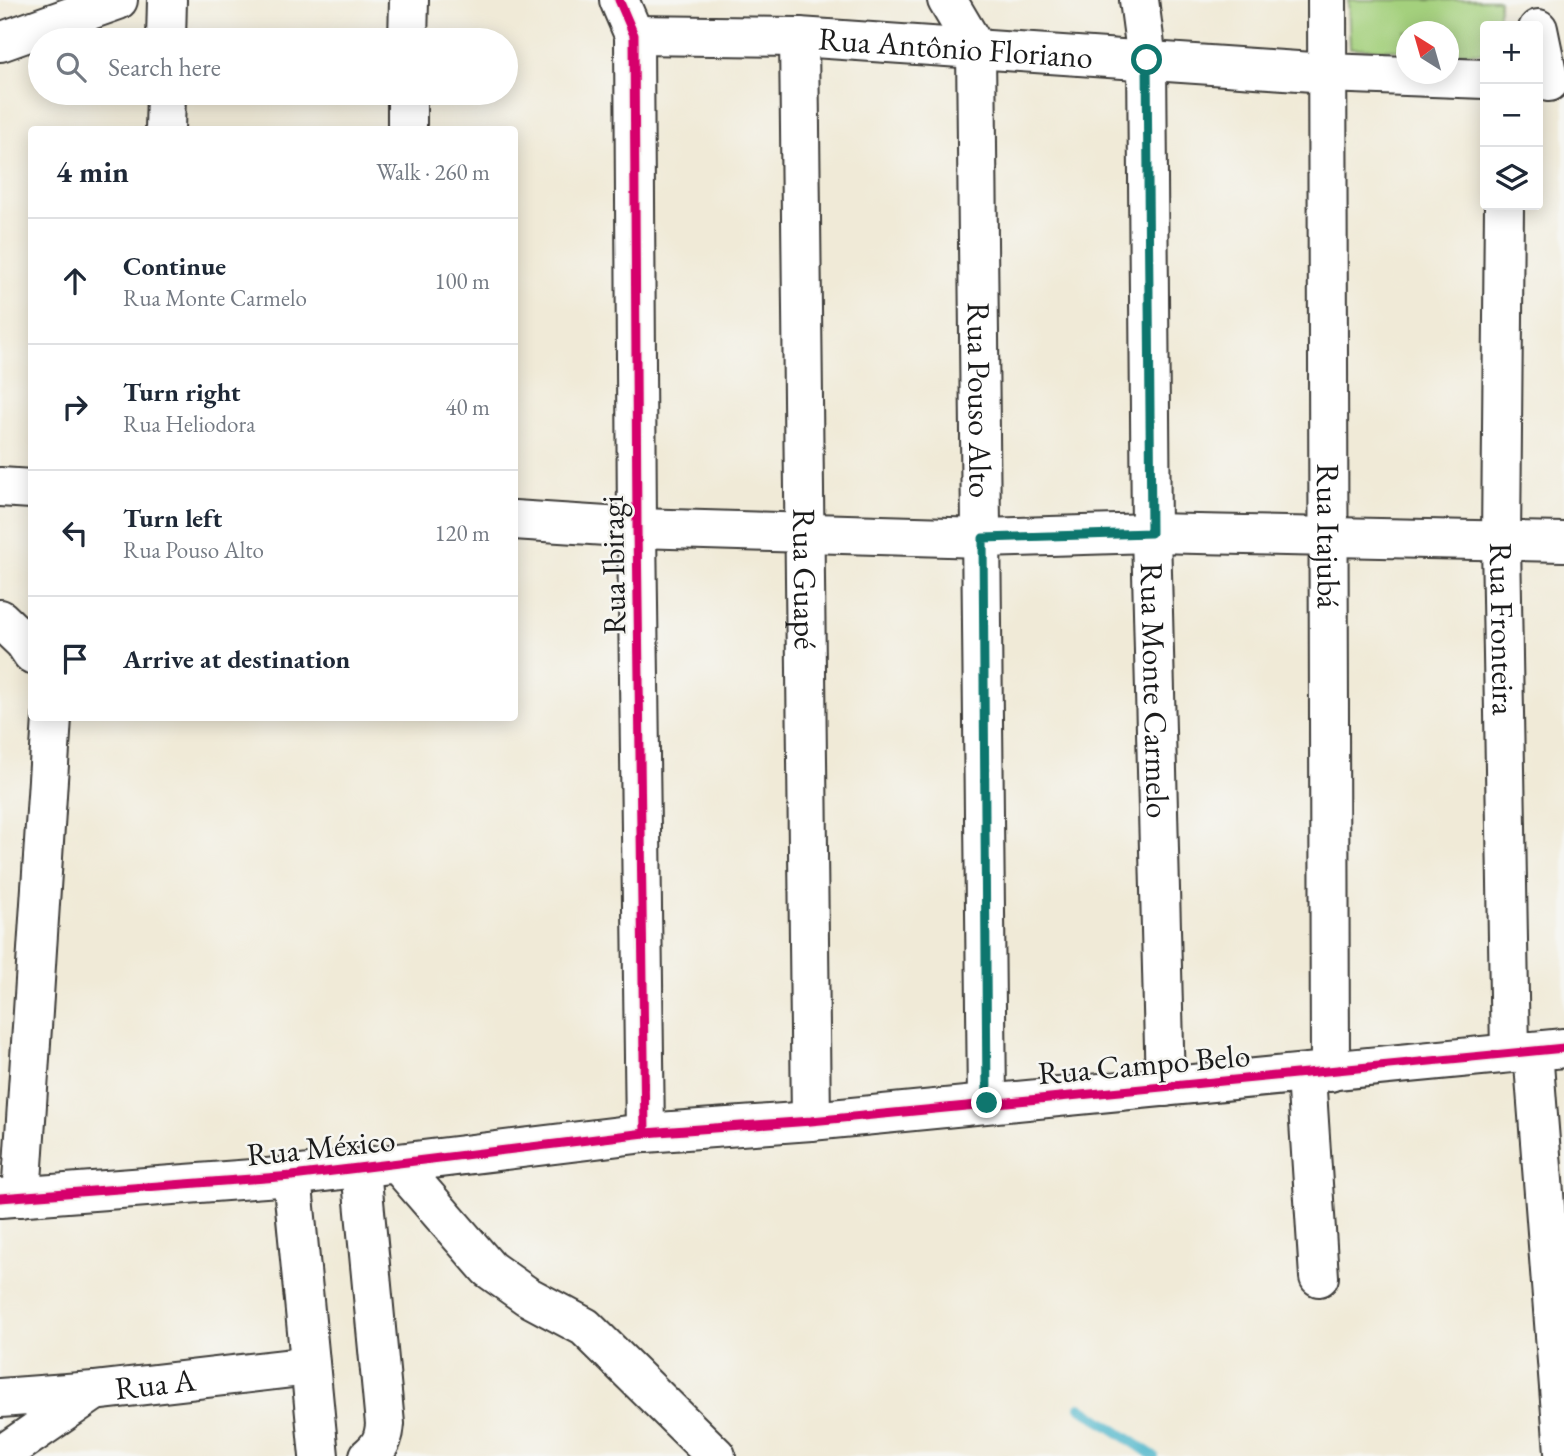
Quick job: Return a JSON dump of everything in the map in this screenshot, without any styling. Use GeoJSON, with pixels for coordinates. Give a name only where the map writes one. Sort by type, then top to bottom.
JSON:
{"type":"FeatureCollection","features":[{"type":"Feature","properties":{"kind":"street"},"geometry":{"type":"LineString","coordinates":[[37,28],[118,0]]}},
{"type":"Feature","properties":{"kind":"street"},"geometry":{"type":"LineString","coordinates":[[166,28],[167,0]]}},
{"type":"Feature","properties":{"kind":"street"},"geometry":{"type":"LineString","coordinates":[[408,28],[409,0]]}},
{"type":"Feature","properties":{"kind":"street","name":"Rua Ibiragi"},"geometry":{"type":"LineString","coordinates":[[619,0],[634,35],[636,528],[645,1133]]}},
{"type":"Feature","properties":{"kind":"street","name":"Rua Pouso Alto"},"geometry":{"type":"LineString","coordinates":[[947,0],[976,49],[987,1103]]}},
{"type":"Feature","properties":{"kind":"street","name":"Rua Monte Carmelo"},"geometry":{"type":"LineString","coordinates":[[1139,0],[1147,60],[1151,533],[1165,1087]]}},
{"type":"Feature","properties":{"kind":"street","name":"Rua Itajubá"},"geometry":{"type":"LineString","coordinates":[[1319,1277],[1318,1073],[1326,537],[1327,0]]}},
{"type":"Feature","properties":{"kind":"street"},"geometry":{"type":"LineString","coordinates":[[1532,0],[1536,21]]}},
{"type":"Feature","properties":{"kind":"street"},"geometry":{"type":"LineString","coordinates":[[0,41],[28,31]]}},
{"type":"Feature","properties":{"kind":"street","name":"Rua Antônio Floriano"},"geometry":{"type":"LineString","coordinates":[[634,35],[799,37],[1326,74],[1480,79]]}},
{"type":"Feature","properties":{"kind":"street","name":"Rua Guapé"},"geometry":{"type":"LineString","coordinates":[[799,37],[811,1121]]}},
{"type":"Feature","properties":{"kind":"street"},"geometry":{"type":"LineString","coordinates":[[1543,53],[1550,83]]}},
{"type":"Feature","properties":{"kind":"street"},"geometry":{"type":"LineString","coordinates":[[165,126],[166,105]]}},
{"type":"Feature","properties":{"kind":"street"},"geometry":{"type":"LineString","coordinates":[[407,105],[407,126]]}},
{"type":"Feature","properties":{"kind":"street","name":"Rua Fronteira"},"geometry":{"type":"LineString","coordinates":[[1504,210],[1501,542],[1564,1452]]}},
{"type":"Feature","properties":{"kind":"street"},"geometry":{"type":"LineString","coordinates":[[0,487],[28,489]]}},
{"type":"Feature","properties":{"kind":"street"},"geometry":{"type":"LineString","coordinates":[[518,520],[636,528],[983,538],[1151,533],[1564,542]]}},
{"type":"Feature","properties":{"kind":"street"},"geometry":{"type":"LineString","coordinates":[[0,619],[28,648]]}},
{"type":"Feature","properties":{"kind":"street"},"geometry":{"type":"LineString","coordinates":[[10,1198],[52,721]]}},
{"type":"Feature","properties":{"kind":"street","name":"Rua Campo Belo"},"geometry":{"type":"LineString","coordinates":[[645,1133],[811,1121],[1536,1051]]}},
{"type":"Feature","properties":{"kind":"street","name":"Rua México"},"geometry":{"type":"LineString","coordinates":[[10,1198],[361,1169],[645,1133]]}},
{"type":"Feature","properties":{"kind":"street"},"geometry":{"type":"LineString","coordinates":[[398,1164],[489,1269],[527,1296],[585,1327],[716,1456]]}},
{"type":"Feature","properties":{"kind":"street"},"geometry":{"type":"LineString","coordinates":[[361,1169],[386,1424],[384,1436],[376,1451],[369,1456]]}},
{"type":"Feature","properties":{"kind":"street"},"geometry":{"type":"LineString","coordinates":[[292,1176],[319,1456]]}},
{"type":"Feature","properties":{"kind":"street","name":"Rua A"},"geometry":{"type":"LineString","coordinates":[[0,1398],[94,1391],[310,1366]]}},
{"type":"Feature","properties":{"kind":"street"},"geometry":{"type":"LineString","coordinates":[[0,1456],[94,1391]]}},
{"type":"Feature","properties":{"kind":"green space"},"geometry":{"type":"Polygon","coordinates":[[[1348,0],[1499,0],[1499,21],[1480,21],[1480,53],[1459,52],[1459,21],[1396,21],[1396,50],[1350,48],[1348,0]]]}},
{"type":"Feature","properties":{"kind":"waterway"},"geometry":{"type":"LineString","coordinates":[[1080,1407],[1154,1456]]}},
{"type":"Feature","properties":{"kind":"cycle path"},"geometry":{"type":"LineString","coordinates":[[619,0],[634,35],[645,1133]]}},
{"type":"Feature","properties":{"kind":"cycle path"},"geometry":{"type":"LineString","coordinates":[[0,1198],[292,1176],[645,1133],[811,1121],[1564,1048]]}},
{"type":"Feature","properties":{"kind":"route"},"geometry":{"type":"LineString","coordinates":[[987,1103],[983,538],[1151,533],[1147,60]]}}]}
